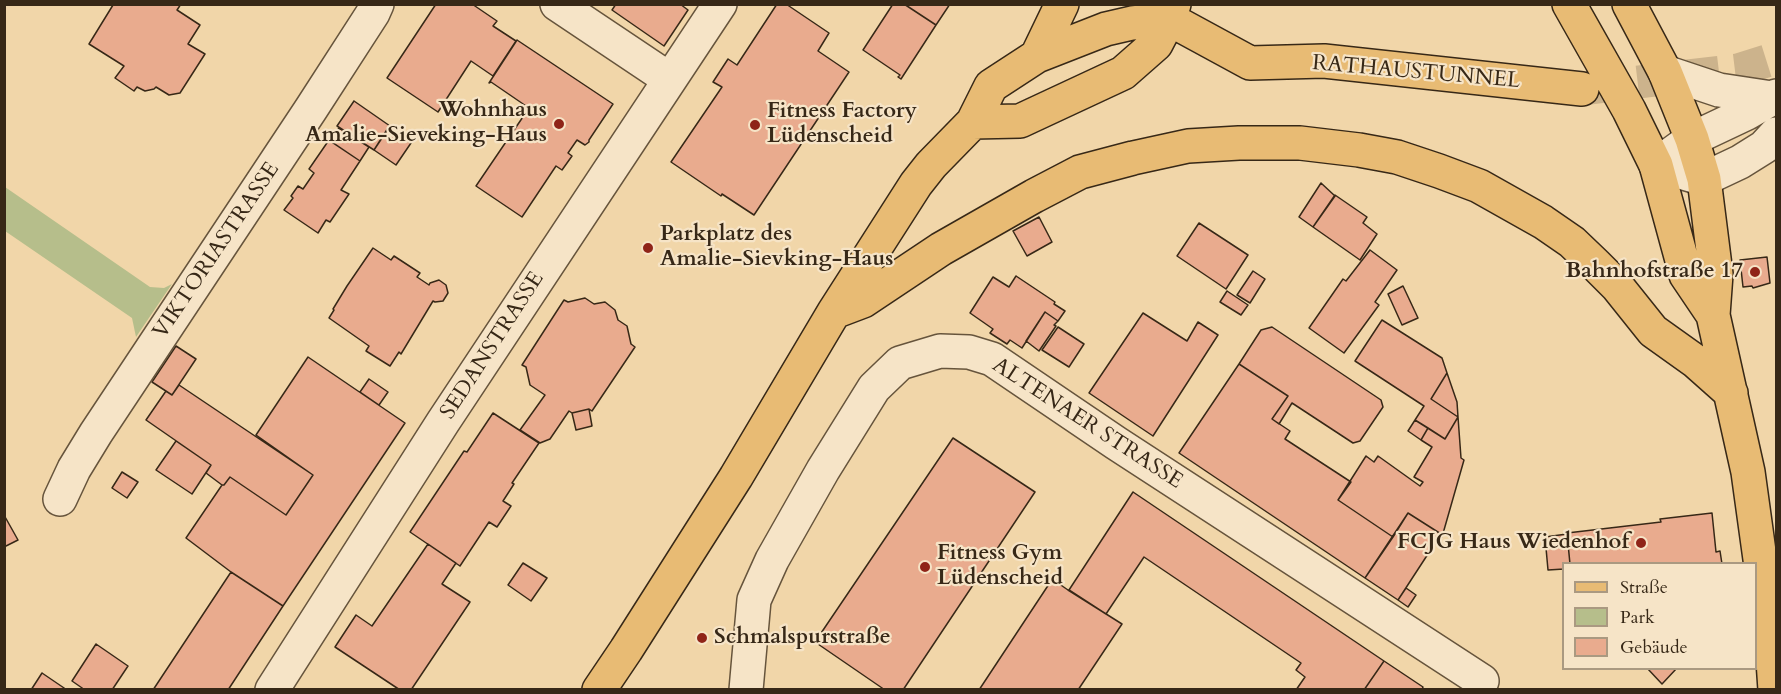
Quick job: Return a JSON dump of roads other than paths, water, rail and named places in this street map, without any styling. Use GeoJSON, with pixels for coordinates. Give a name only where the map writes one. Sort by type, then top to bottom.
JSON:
{"type":"FeatureCollection","features":[{"type":"Feature","properties":{"kind":"main road"},"geometry":{"type":"LineString","coordinates":[[1037,56],[1062,4]]}},
{"type":"Feature","properties":{"kind":"main road"},"geometry":{"type":"LineString","coordinates":[[1569,4],[1629,110],[1656,165],[1686,276],[1713,315]]}},
{"type":"Feature","properties":{"kind":"main road"},"geometry":{"type":"LineString","coordinates":[[1629,4],[1665,72],[1692,139],[1704,179],[1716,274],[1713,315],[1748,472],[1771,636],[1775,690]]}},
{"type":"Feature","properties":{"kind":"main road"},"geometry":{"type":"LineString","coordinates":[[599,690],[736,477],[834,312],[916,184],[931,165],[974,122],[991,86],[1037,56],[1107,29],[1172,11]]}},
{"type":"Feature","properties":{"kind":"main road"},"geometry":{"type":"LineString","coordinates":[[974,122],[1020,121],[1123,74],[1156,44],[1172,11]]}},
{"type":"Feature","properties":{"kind":"main road","name":"RATHAUSTUNNEL"},"geometry":{"type":"LineString","coordinates":[[1172,11],[1250,63],[1324,61],[1582,89]]}},
{"type":"Feature","properties":{"kind":"main road"},"geometry":{"type":"LineString","coordinates":[[834,312],[863,301],[941,249],[1080,172],[1188,146],[1300,143],[1397,157],[1479,186],[1543,222],[1572,242],[1595,264],[1617,286],[1653,332],[1695,362],[1731,393]]}},
{"type":"Feature","properties":{"kind":"street","name":"VIKTORIASTRASSE"},"geometry":{"type":"LineString","coordinates":[[60,499],[74,468],[90,442],[374,13],[377,4]]}},
{"type":"Feature","properties":{"kind":"street"},"geometry":{"type":"LineString","coordinates":[[556,4],[669,80]]}},
{"type":"Feature","properties":{"kind":"street","name":"SEDANSTRASSE"},"geometry":{"type":"LineString","coordinates":[[272,690],[436,432],[720,4]]}},
{"type":"Feature","properties":{"kind":"street"},"geometry":{"type":"LineString","coordinates":[[1665,72],[1719,90],[1774,97]]}},
{"type":"Feature","properties":{"kind":"street"},"geometry":{"type":"LineString","coordinates":[[1656,165],[1692,139],[1747,113],[1774,97]]}},
{"type":"Feature","properties":{"kind":"street"},"geometry":{"type":"LineString","coordinates":[[1656,165],[1704,179],[1756,152],[1776,134]]}},
{"type":"Feature","properties":{"kind":"street","name":"ALTENAER STRASSE"},"geometry":{"type":"LineString","coordinates":[[746,690],[754,600],[772,561],[823,470],[874,388],[900,363],[940,351],[969,352],[992,359],[1116,443],[1482,681]]}},
{"type":"Feature","properties":{"kind":"tunnel"},"geometry":{"type":"LineString","coordinates":[[1589,88],[1738,70],[1776,58]]}},
{"type":"Feature","properties":{"kind":"place","name":"Wohnhaus Amalie-Sieveking-Haus"},"geometry":{"type":"Point","coordinates":[559,124]}},
{"type":"Feature","properties":{"kind":"place","name":"Fitness Factory Lüdenscheid"},"geometry":{"type":"Point","coordinates":[755,125]}},
{"type":"Feature","properties":{"kind":"place","name":"Parkplatz des Amalie-Sievking-Haus"},"geometry":{"type":"Point","coordinates":[648,248]}},
{"type":"Feature","properties":{"kind":"place","name":"Bahnhofstraße 17"},"geometry":{"type":"Point","coordinates":[1755,272]}},
{"type":"Feature","properties":{"kind":"place","name":"FCJG Haus Wiedenhof"},"geometry":{"type":"Point","coordinates":[1641,543]}},
{"type":"Feature","properties":{"kind":"place","name":"Fitness Gym Lüdenscheid"},"geometry":{"type":"Point","coordinates":[925,567]}},
{"type":"Feature","properties":{"kind":"place","name":"Schmalspurstraße"},"geometry":{"type":"Point","coordinates":[702,638]}}]}
